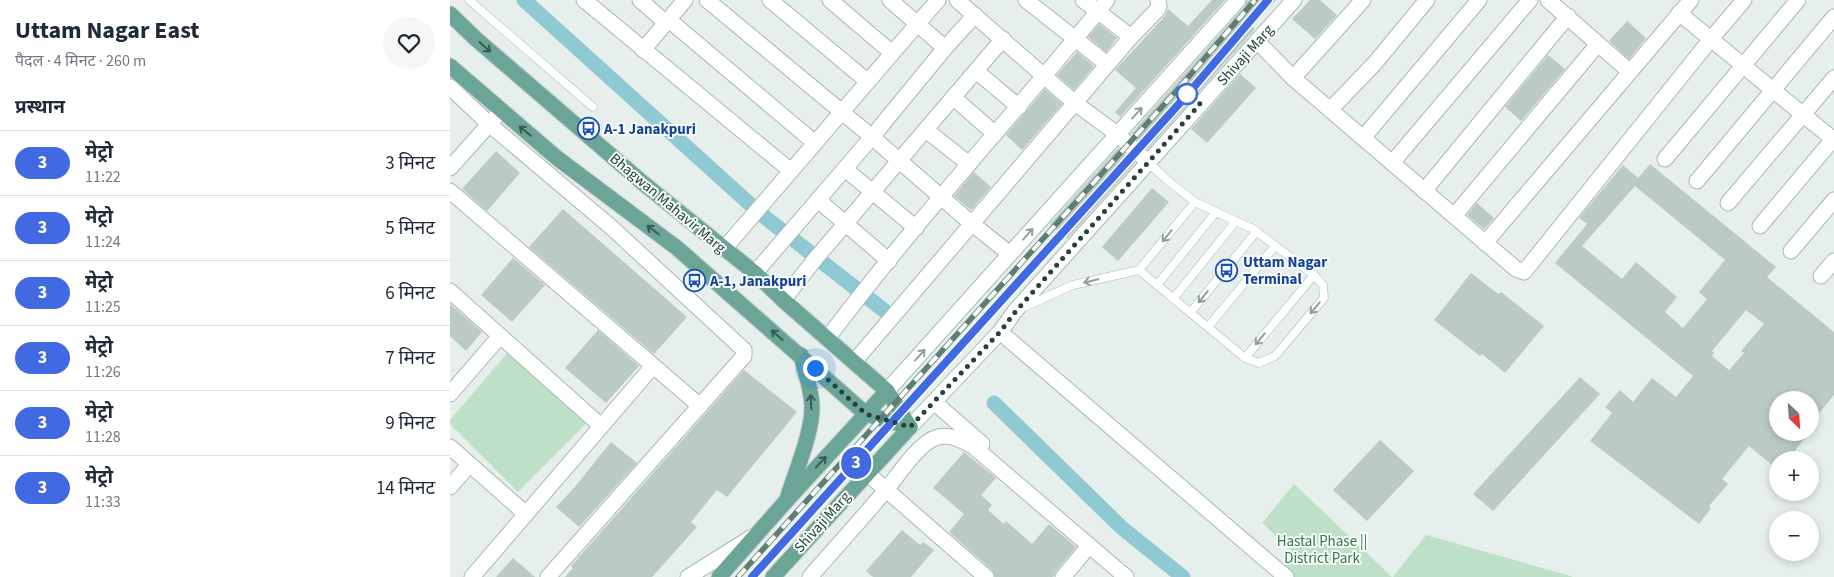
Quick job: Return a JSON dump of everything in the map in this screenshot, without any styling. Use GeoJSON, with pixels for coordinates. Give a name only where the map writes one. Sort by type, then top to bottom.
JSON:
{"type":"FeatureCollection","features":[{"type":"Feature","properties":{"kind":"main road","name":"Bhagwan Mahavir Marg"},"geometry":{"type":"LineString","coordinates":[[450,14],[576,126],[755,273],[887,391],[910,427]]}},
{"type":"Feature","properties":{"kind":"main road","name":"Bhagwan Mahavir Marg"},"geometry":{"type":"LineString","coordinates":[[450,66],[556,158],[677,248],[866,414]]}},
{"type":"Feature","properties":{"kind":"main road"},"geometry":{"type":"LineString","coordinates":[[787,500],[810,426],[812,406],[810,388],[801,355]]}},
{"type":"Feature","properties":{"kind":"main road"},"geometry":{"type":"LineString","coordinates":[[719,577],[887,391]]}},
{"type":"Feature","properties":{"kind":"main road"},"geometry":{"type":"LineString","coordinates":[[866,414],[910,427]]}},
{"type":"Feature","properties":{"kind":"main road","name":"Shivaji Marg"},"geometry":{"type":"LineString","coordinates":[[773,577],[910,427]]}},
{"type":"Feature","properties":{"kind":"street"},"geometry":{"type":"LineString","coordinates":[[584,0],[791,170]]}},
{"type":"Feature","properties":{"kind":"street"},"geometry":{"type":"LineString","coordinates":[[640,0],[815,143]]}},
{"type":"Feature","properties":{"kind":"street"},"geometry":{"type":"LineString","coordinates":[[643,50],[686,0]]}},
{"type":"Feature","properties":{"kind":"street"},"geometry":{"type":"LineString","coordinates":[[707,0],[1010,254]]}},
{"type":"Feature","properties":{"kind":"street"},"geometry":{"type":"LineString","coordinates":[[770,0],[867,81]]}},
{"type":"Feature","properties":{"kind":"street"},"geometry":{"type":"LineString","coordinates":[[830,0],[892,53]]}},
{"type":"Feature","properties":{"kind":"street"},"geometry":{"type":"LineString","coordinates":[[890,0],[945,48]]}},
{"type":"Feature","properties":{"kind":"street"},"geometry":{"type":"LineString","coordinates":[[724,249],[938,0]]}},
{"type":"Feature","properties":{"kind":"street"},"geometry":{"type":"LineString","coordinates":[[957,0],[1075,102],[1118,134],[1148,162]]}},
{"type":"Feature","properties":{"kind":"street"},"geometry":{"type":"LineString","coordinates":[[1026,0],[1107,64]]}},
{"type":"Feature","properties":{"kind":"street"},"geometry":{"type":"LineString","coordinates":[[1083,0],[1102,6],[1131,36]]}},
{"type":"Feature","properties":{"kind":"street"},"geometry":{"type":"LineString","coordinates":[[854,362],[1131,36],[1158,9],[1158,0]]}},
{"type":"Feature","properties":{"kind":"street"},"geometry":{"type":"LineString","coordinates":[[887,391],[1238,0]]}},
{"type":"Feature","properties":{"kind":"street","name":"Shivaji Marg"},"geometry":{"type":"LineString","coordinates":[[910,427],[1000,332],[1016,311],[1294,0]]}},
{"type":"Feature","properties":{"kind":"street"},"geometry":{"type":"LineString","coordinates":[[1292,78],[1363,0]]}},
{"type":"Feature","properties":{"kind":"street"},"geometry":{"type":"LineString","coordinates":[[1330,110],[1375,62],[1427,0]]}},
{"type":"Feature","properties":{"kind":"street"},"geometry":{"type":"LineString","coordinates":[[1363,138],[1479,0]]}},
{"type":"Feature","properties":{"kind":"street"},"geometry":{"type":"LineString","coordinates":[[1392,163],[1530,0]]}},
{"type":"Feature","properties":{"kind":"street"},"geometry":{"type":"LineString","coordinates":[[1548,0],[1629,71]]}},
{"type":"Feature","properties":{"kind":"street"},"geometry":{"type":"LineString","coordinates":[[1485,243],[1691,0]]}},
{"type":"Feature","properties":{"kind":"street"},"geometry":{"type":"LineString","coordinates":[[1257,41],[1292,78],[1516,269],[1524,272],[1744,0]]}},
{"type":"Feature","properties":{"kind":"street"},"geometry":{"type":"LineString","coordinates":[[1665,159],[1798,0]]}},
{"type":"Feature","properties":{"kind":"street"},"geometry":{"type":"LineString","coordinates":[[827,338],[861,293],[940,197],[1019,107],[1102,6]]}},
{"type":"Feature","properties":{"kind":"street"},"geometry":{"type":"LineString","coordinates":[[1680,13],[1834,139],[1760,226]]}},
{"type":"Feature","properties":{"kind":"street"},"geometry":{"type":"LineString","coordinates":[[755,273],[975,15]]}},
{"type":"Feature","properties":{"kind":"street"},"geometry":{"type":"LineString","coordinates":[[1424,191],[1568,16]]}},
{"type":"Feature","properties":{"kind":"street"},"geometry":{"type":"LineString","coordinates":[[1697,181],[1834,17]]}},
{"type":"Feature","properties":{"kind":"street"},"geometry":{"type":"LineString","coordinates":[[783,300],[816,258],[1003,39]]}},
{"type":"Feature","properties":{"kind":"street"},"geometry":{"type":"LineString","coordinates":[[1454,216],[1598,44]]}},
{"type":"Feature","properties":{"kind":"street"},"geometry":{"type":"LineString","coordinates":[[976,70],[1019,107]]}},
{"type":"Feature","properties":{"kind":"street"},"geometry":{"type":"LineString","coordinates":[[1728,204],[1834,78]]}},
{"type":"Feature","properties":{"kind":"street"},"geometry":{"type":"LineString","coordinates":[[450,87],[489,124],[611,228],[744,350],[744,356],[548,577]]}},
{"type":"Feature","properties":{"kind":"street"},"geometry":{"type":"LineString","coordinates":[[953,98],[995,134]]}},
{"type":"Feature","properties":{"kind":"street"},"geometry":{"type":"LineString","coordinates":[[450,168],[501,110]]}},
{"type":"Feature","properties":{"kind":"street"},"geometry":{"type":"LineString","coordinates":[[926,130],[969,164]]}},
{"type":"Feature","properties":{"kind":"street"},"geometry":{"type":"LineString","coordinates":[[845,169],[916,228]]}},
{"type":"Feature","properties":{"kind":"street"},"geometry":{"type":"LineString","coordinates":[[450,192],[700,406]]}},
{"type":"Feature","properties":{"kind":"street"},"geometry":{"type":"LineString","coordinates":[[818,200],[889,261]]}},
{"type":"Feature","properties":{"kind":"street"},"geometry":{"type":"LineString","coordinates":[[1791,251],[1834,200]]}},
{"type":"Feature","properties":{"kind":"street"},"geometry":{"type":"LineString","coordinates":[[1821,276],[1834,261]]}},
{"type":"Feature","properties":{"kind":"street"},"geometry":{"type":"LineString","coordinates":[[452,295],[601,426]]}},
{"type":"Feature","properties":{"kind":"street"},"geometry":{"type":"LineString","coordinates":[[1000,332],[1286,577]]}},
{"type":"Feature","properties":{"kind":"street"},"geometry":{"type":"LineString","coordinates":[[450,394],[500,336]]}},
{"type":"Feature","properties":{"kind":"street"},"geometry":{"type":"LineString","coordinates":[[472,577],[653,366]]}},
{"type":"Feature","properties":{"kind":"street"},"geometry":{"type":"LineString","coordinates":[[934,402],[1137,577]]}},
{"type":"Feature","properties":{"kind":"street"},"geometry":{"type":"LineString","coordinates":[[810,577],[886,490],[910,459],[930,440],[937,437],[953,437],[974,447],[1126,577]]}},
{"type":"Feature","properties":{"kind":"street"},"geometry":{"type":"LineString","coordinates":[[450,447],[526,514]]}},
{"type":"Feature","properties":{"kind":"street"},"geometry":{"type":"LineString","coordinates":[[450,487],[469,465]]}},
{"type":"Feature","properties":{"kind":"street"},"geometry":{"type":"LineString","coordinates":[[867,473],[986,577]]}},
{"type":"Feature","properties":{"kind":"street"},"geometry":{"type":"LineString","coordinates":[[688,577],[760,532]]}},
{"type":"Feature","properties":{"kind":"street"},"geometry":{"type":"LineString","coordinates":[[1064,577],[1089,546]]}},
{"type":"Feature","properties":{"kind":"lane"},"geometry":{"type":"LineString","coordinates":[[469,0],[593,107]]}},
{"type":"Feature","properties":{"kind":"lane"},"geometry":{"type":"LineString","coordinates":[[1139,270],[1244,358],[1259,364],[1275,356],[1324,298],[1323,285],[1314,275],[1256,232],[1195,202],[1148,162]]}},
{"type":"Feature","properties":{"kind":"lane"},"geometry":{"type":"LineString","coordinates":[[1016,311],[1073,285],[1139,270],[1195,202]]}},
{"type":"Feature","properties":{"kind":"lane"},"geometry":{"type":"LineString","coordinates":[[1157,285],[1216,212]]}},
{"type":"Feature","properties":{"kind":"lane"},"geometry":{"type":"LineString","coordinates":[[1173,299],[1236,221]]}},
{"type":"Feature","properties":{"kind":"lane"},"geometry":{"type":"LineString","coordinates":[[1190,313],[1256,232]]}},
{"type":"Feature","properties":{"kind":"lane"},"geometry":{"type":"LineString","coordinates":[[1208,327],[1275,246]]}},
{"type":"Feature","properties":{"kind":"lane"},"geometry":{"type":"LineString","coordinates":[[1244,358],[1314,275]]}},
{"type":"Feature","properties":{"kind":"green space"},"geometry":{"type":"Polygon","coordinates":[[[514,345],[592,418],[518,492],[450,424],[450,420],[514,345]]]}},
{"type":"Feature","properties":{"kind":"green space","name":"Hastal Phase || District Park"},"geometry":{"type":"Polygon","coordinates":[[[1294,484],[1392,577],[1273,577],[1295,554],[1262,523],[1294,484]]]}},
{"type":"Feature","properties":{"kind":"green space","name":"Hastal Phase || District Park"},"geometry":{"type":"Polygon","coordinates":[[[1426,535],[1567,575],[1573,577],[1393,577],[1426,535]]]}},
{"type":"Feature","properties":{"kind":"building"},"geometry":{"type":"Polygon","coordinates":[[[1212,0],[1225,0],[1120,117],[1115,112],[1136,88],[1115,70],[1165,16],[1168,9],[1188,26],[1212,0]]]}},
{"type":"Feature","properties":{"kind":"building"},"geometry":{"type":"Polygon","coordinates":[[[1247,0],[1276,0],[1252,27],[1255,29],[1148,149],[1131,134],[1245,6],[1247,0]]]}},
{"type":"Feature","properties":{"kind":"building"},"geometry":{"type":"Polygon","coordinates":[[[1310,0],[1320,0],[1337,15],[1315,39],[1292,19],[1310,0]]]}},
{"type":"Feature","properties":{"kind":"building"},"geometry":{"type":"Polygon","coordinates":[[[1627,21],[1646,38],[1629,59],[1609,41],[1627,21]]]}},
{"type":"Feature","properties":{"kind":"building"},"geometry":{"type":"Polygon","coordinates":[[[1099,24],[1117,38],[1106,52],[1088,37],[1099,24]]]}},
{"type":"Feature","properties":{"kind":"building"},"geometry":{"type":"Polygon","coordinates":[[[1077,52],[1094,66],[1074,90],[1057,75],[1077,52]]]}},
{"type":"Feature","properties":{"kind":"building"},"geometry":{"type":"Polygon","coordinates":[[[1548,55],[1565,69],[1521,121],[1505,107],[1548,55]]]}},
{"type":"Feature","properties":{"kind":"building"},"geometry":{"type":"Polygon","coordinates":[[[1240,74],[1256,88],[1207,143],[1191,129],[1240,74]]]}},
{"type":"Feature","properties":{"kind":"building"},"geometry":{"type":"Polygon","coordinates":[[[1045,89],[1062,104],[1022,150],[1006,135],[1045,89]]]}},
{"type":"Feature","properties":{"kind":"building"},"geometry":{"type":"Polygon","coordinates":[[[1118,148],[1135,163],[1067,239],[1050,224],[1118,148]]]}},
{"type":"Feature","properties":{"kind":"building"},"geometry":{"type":"Polygon","coordinates":[[[496,151],[520,173],[487,211],[462,189],[496,151]]]}},
{"type":"Feature","properties":{"kind":"building"},"geometry":{"type":"Polygon","coordinates":[[[1650,164],[1776,267],[1767,277],[1834,332],[1834,395],[1819,413],[1819,391],[1769,391],[1769,441],[1803,441],[1795,451],[1769,451],[1769,463],[1749,446],[1722,479],[1728,484],[1709,506],[1711,508],[1699,524],[1590,441],[1612,413],[1605,407],[1620,390],[1633,402],[1652,378],[1676,397],[1693,376],[1555,263],[1587,224],[1579,218],[1623,165],[1638,178],[1650,164]],[[1635,186],[1582,246],[1622,279],[1636,262],[1677,297],[1665,312],[1683,328],[1707,299],[1699,292],[1725,260],[1635,186]],[[1746,310],[1712,351],[1714,353],[1712,356],[1729,370],[1744,353],[1741,351],[1764,324],[1746,310]]]}},
{"type":"Feature","properties":{"kind":"building"},"geometry":{"type":"Polygon","coordinates":[[[974,172],[991,187],[971,210],[954,196],[974,172]]]}},
{"type":"Feature","properties":{"kind":"building"},"geometry":{"type":"Polygon","coordinates":[[[1152,188],[1169,202],[1118,261],[1102,247],[1152,188]]]}},
{"type":"Feature","properties":{"kind":"building"},"geometry":{"type":"Polygon","coordinates":[[[1477,203],[1494,218],[1484,229],[1467,215],[1477,203]]]}},
{"type":"Feature","properties":{"kind":"building"},"geometry":{"type":"Polygon","coordinates":[[[563,209],[687,317],[654,354],[529,247],[563,209]]]}},
{"type":"Feature","properties":{"kind":"building"},"geometry":{"type":"Polygon","coordinates":[[[513,258],[545,285],[512,322],[481,295],[513,258]]]}},
{"type":"Feature","properties":{"kind":"building"},"geometry":{"type":"Polygon","coordinates":[[[1471,273],[1498,294],[1501,292],[1544,326],[1505,373],[1434,320],[1471,273]]]}},
{"type":"Feature","properties":{"kind":"building"},"geometry":{"type":"Polygon","coordinates":[[[450,304],[482,332],[466,351],[450,336],[450,304]]]}},
{"type":"Feature","properties":{"kind":"building"},"geometry":{"type":"Polygon","coordinates":[[[598,330],[639,366],[606,403],[565,368],[598,330]]]}},
{"type":"Feature","properties":{"kind":"building"},"geometry":{"type":"Polygon","coordinates":[[[744,370],[797,412],[727,497],[717,490],[691,522],[697,527],[652,577],[565,577],[573,568],[571,566],[744,370]]]}},
{"type":"Feature","properties":{"kind":"building"},"geometry":{"type":"Polygon","coordinates":[[[1580,377],[1600,394],[1493,511],[1473,494],[1580,377]]]}},
{"type":"Feature","properties":{"kind":"building"},"geometry":{"type":"Polygon","coordinates":[[[1380,440],[1414,471],[1367,521],[1333,490],[1380,440]]]}},
{"type":"Feature","properties":{"kind":"building"},"geometry":{"type":"Polygon","coordinates":[[[611,442],[637,463],[579,527],[556,507],[611,442]]]}},
{"type":"Feature","properties":{"kind":"building"},"geometry":{"type":"Polygon","coordinates":[[[964,452],[996,478],[981,495],[992,505],[988,510],[1004,524],[1006,521],[1032,544],[1049,524],[1076,547],[1053,577],[995,577],[992,570],[949,532],[964,514],[933,488],[964,452]]]}},
{"type":"Feature","properties":{"kind":"building"},"geometry":{"type":"Polygon","coordinates":[[[902,530],[920,545],[923,542],[934,550],[911,577],[873,577],[866,571],[902,530]]]}},
{"type":"Feature","properties":{"kind":"building"},"geometry":{"type":"Polygon","coordinates":[[[513,558],[535,577],[496,577],[513,558]]]}},
{"type":"Feature","properties":{"kind":"waterway"},"geometry":{"type":"LineString","coordinates":[[524,0],[762,215],[886,312]]}},
{"type":"Feature","properties":{"kind":"waterway"},"geometry":{"type":"LineString","coordinates":[[994,403],[1122,528],[1183,577]]}},
{"type":"Feature","properties":{"kind":"railway"},"geometry":{"type":"LineString","coordinates":[[738,577],[1179,88],[1255,0]]}},
{"type":"Feature","properties":{"kind":"railway"},"geometry":{"type":"LineString","coordinates":[[752,577],[1187,95],[1268,0]]}},
{"type":"Feature","properties":{"kind":"metro line","name":"3"},"geometry":{"type":"LineString","coordinates":[[752,577],[1187,95],[1268,0]]}},
{"type":"Feature","properties":{"kind":"place","name":"A-1 Janakpuri"},"geometry":{"type":"Point","coordinates":[588,129]}},
{"type":"Feature","properties":{"kind":"place","name":"Uttam Nagar Terminal"},"geometry":{"type":"Point","coordinates":[1227,271]}},
{"type":"Feature","properties":{"kind":"place","name":"A-1, Janakpuri"},"geometry":{"type":"Point","coordinates":[694,281]}},
{"type":"Feature","properties":{"kind":"route"},"geometry":{"type":"LineString","coordinates":[[815,368],[845,393],[866,414],[910,427],[1000,332],[1016,311],[1200,104],[1187,94]]}}]}
